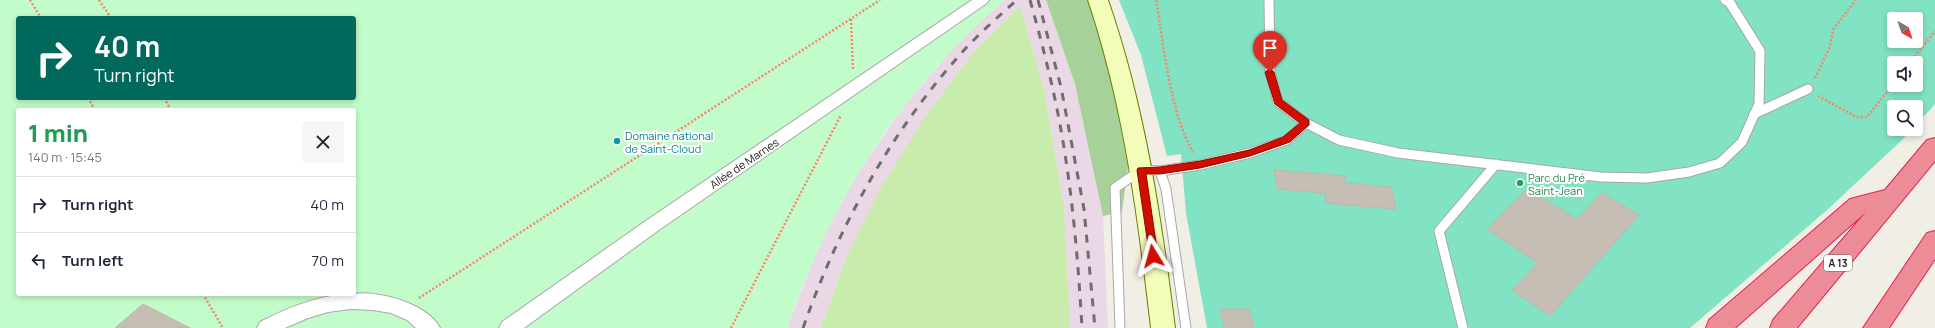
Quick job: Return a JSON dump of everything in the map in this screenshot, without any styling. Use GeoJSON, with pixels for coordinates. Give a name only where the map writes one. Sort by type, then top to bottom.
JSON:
{"type":"FeatureCollection","features":[{"type":"Feature","properties":{"kind":"highway","name":"A 13"},"geometry":{"type":"LineString","coordinates":[[1782,328],[1935,146]]}},
{"type":"Feature","properties":{"kind":"highway"},"geometry":{"type":"LineString","coordinates":[[1718,328],[1858,205],[1893,197]]}},
{"type":"Feature","properties":{"kind":"highway"},"geometry":{"type":"LineString","coordinates":[[1875,328],[1935,240]]}},
{"type":"Feature","properties":{"kind":"main road"},"geometry":{"type":"LineString","coordinates":[[1098,0],[1118,61],[1130,109],[1151,171],[1163,328]]}},
{"type":"Feature","properties":{"kind":"street","name":"Allée de Marnes"},"geometry":{"type":"LineString","coordinates":[[509,328],[659,221],[982,0]]}},
{"type":"Feature","properties":{"kind":"street"},"geometry":{"type":"LineString","coordinates":[[267,328],[304,311],[335,303],[365,301],[385,303],[403,308],[421,319],[430,328]]}},
{"type":"Feature","properties":{"kind":"lane"},"geometry":{"type":"LineString","coordinates":[[1269,0],[1270,72],[1278,102],[1306,123],[1339,140],[1398,153],[1601,177],[1647,178],[1689,172],[1720,164],[1742,142],[1759,104],[1760,51],[1728,1]]}},
{"type":"Feature","properties":{"kind":"lane"},"geometry":{"type":"LineString","coordinates":[[1754,114],[1808,89]]}},
{"type":"Feature","properties":{"kind":"lane"},"geometry":{"type":"LineString","coordinates":[[1120,328],[1115,188],[1151,171],[1200,165],[1250,153],[1287,140],[1306,123]]}},
{"type":"Feature","properties":{"kind":"lane"},"geometry":{"type":"LineString","coordinates":[[1463,328],[1439,231],[1496,164]]}},
{"type":"Feature","properties":{"kind":"lane"},"geometry":{"type":"LineString","coordinates":[[1151,171],[1166,189],[1186,328]]}},
{"type":"Feature","properties":{"kind":"path"},"geometry":{"type":"LineString","coordinates":[[30,0],[40,16]]}},
{"type":"Feature","properties":{"kind":"path"},"geometry":{"type":"LineString","coordinates":[[99,0],[110,16]]}},
{"type":"Feature","properties":{"kind":"path"},"geometry":{"type":"LineString","coordinates":[[403,308],[880,0]]}},
{"type":"Feature","properties":{"kind":"path"},"geometry":{"type":"LineString","coordinates":[[1156,0],[1175,105],[1186,140],[1200,165]]}},
{"type":"Feature","properties":{"kind":"path"},"geometry":{"type":"LineString","coordinates":[[1856,0],[1834,28],[1829,49],[1822,66],[1808,89],[1857,117],[1867,116],[1887,92]]}},
{"type":"Feature","properties":{"kind":"path"},"geometry":{"type":"LineString","coordinates":[[731,328],[855,88],[852,64],[851,19]]}},
{"type":"Feature","properties":{"kind":"path"},"geometry":{"type":"LineString","coordinates":[[1915,56],[1935,31]]}},
{"type":"Feature","properties":{"kind":"path"},"geometry":{"type":"LineString","coordinates":[[204,296],[223,328]]}},
{"type":"Feature","properties":{"kind":"shaded area"},"geometry":{"type":"Polygon","coordinates":[[[1005,0],[1046,0],[1075,84],[1103,216],[1108,328],[1070,328],[1064,207],[1044,89],[1020,6],[973,53],[926,115],[846,258],[821,328],[787,328],[822,238],[859,171],[907,103],[951,51],[979,22],[1005,0]]]}},
{"type":"Feature","properties":{"kind":"green space","name":"Domaine national de Saint-Cloud"},"geometry":{"type":"Polygon","coordinates":[[[0,0],[1005,0],[968,34],[934,70],[874,149],[848,192],[825,236],[804,282],[787,328],[0,328],[0,0]]]}},
{"type":"Feature","properties":{"kind":"green space"},"geometry":{"type":"Polygon","coordinates":[[[1046,0],[1088,0],[1110,63],[1129,160],[1122,212],[1103,216],[1075,84],[1046,0]]]}},
{"type":"Feature","properties":{"kind":"green space","name":"Parc du Pré Saint-Jean"},"geometry":{"type":"Polygon","coordinates":[[[1119,0],[1935,0],[1935,104],[1923,117],[1923,100],[1887,100],[1887,136],[1906,136],[1827,210],[1690,328],[1207,328],[1186,213],[1181,154],[1167,156],[1141,55],[1119,0]]]}},
{"type":"Feature","properties":{"kind":"green space"},"geometry":{"type":"Polygon","coordinates":[[[1020,6],[1044,89],[1064,207],[1070,328],[821,328],[846,258],[881,188],[926,115],[973,53],[1020,6]]]}},
{"type":"Feature","properties":{"kind":"building"},"geometry":{"type":"Polygon","coordinates":[[[1274,170],[1345,176],[1346,183],[1391,187],[1396,209],[1326,203],[1325,193],[1277,189],[1274,170]]]}},
{"type":"Feature","properties":{"kind":"building"},"geometry":{"type":"Polygon","coordinates":[[[1527,189],[1577,219],[1602,193],[1639,215],[1550,316],[1512,290],[1538,263],[1487,229],[1527,189]]]}},
{"type":"Feature","properties":{"kind":"building"},"geometry":{"type":"Polygon","coordinates":[[[143,304],[153,309],[190,328],[115,328],[143,304]]]}},
{"type":"Feature","properties":{"kind":"building"},"geometry":{"type":"Polygon","coordinates":[[[1220,309],[1249,309],[1254,328],[1225,328],[1220,309]]]}},
{"type":"Feature","properties":{"kind":"railway"},"geometry":{"type":"LineString","coordinates":[[803,328],[833,252],[851,215],[892,145],[915,111],[966,48],[1017,0]]}},
{"type":"Feature","properties":{"kind":"railway"},"geometry":{"type":"LineString","coordinates":[[1030,0],[1042,44],[1064,145],[1074,223],[1082,328]]}},
{"type":"Feature","properties":{"kind":"railway"},"geometry":{"type":"LineString","coordinates":[[1038,0],[1061,87],[1084,209],[1095,328]]}},
{"type":"Feature","properties":{"kind":"place","name":"Domaine national de Saint-Cloud"},"geometry":{"type":"Point","coordinates":[617,141]}},
{"type":"Feature","properties":{"kind":"place","name":"Parc du Pré Saint-Jean"},"geometry":{"type":"Point","coordinates":[1520,183]}},
{"type":"Feature","properties":{"kind":"route"},"geometry":{"type":"LineString","coordinates":[[1153,256],[1141,170],[1160,171],[1200,165],[1250,153],[1287,140],[1306,123],[1278,102],[1270,72]]}}]}
